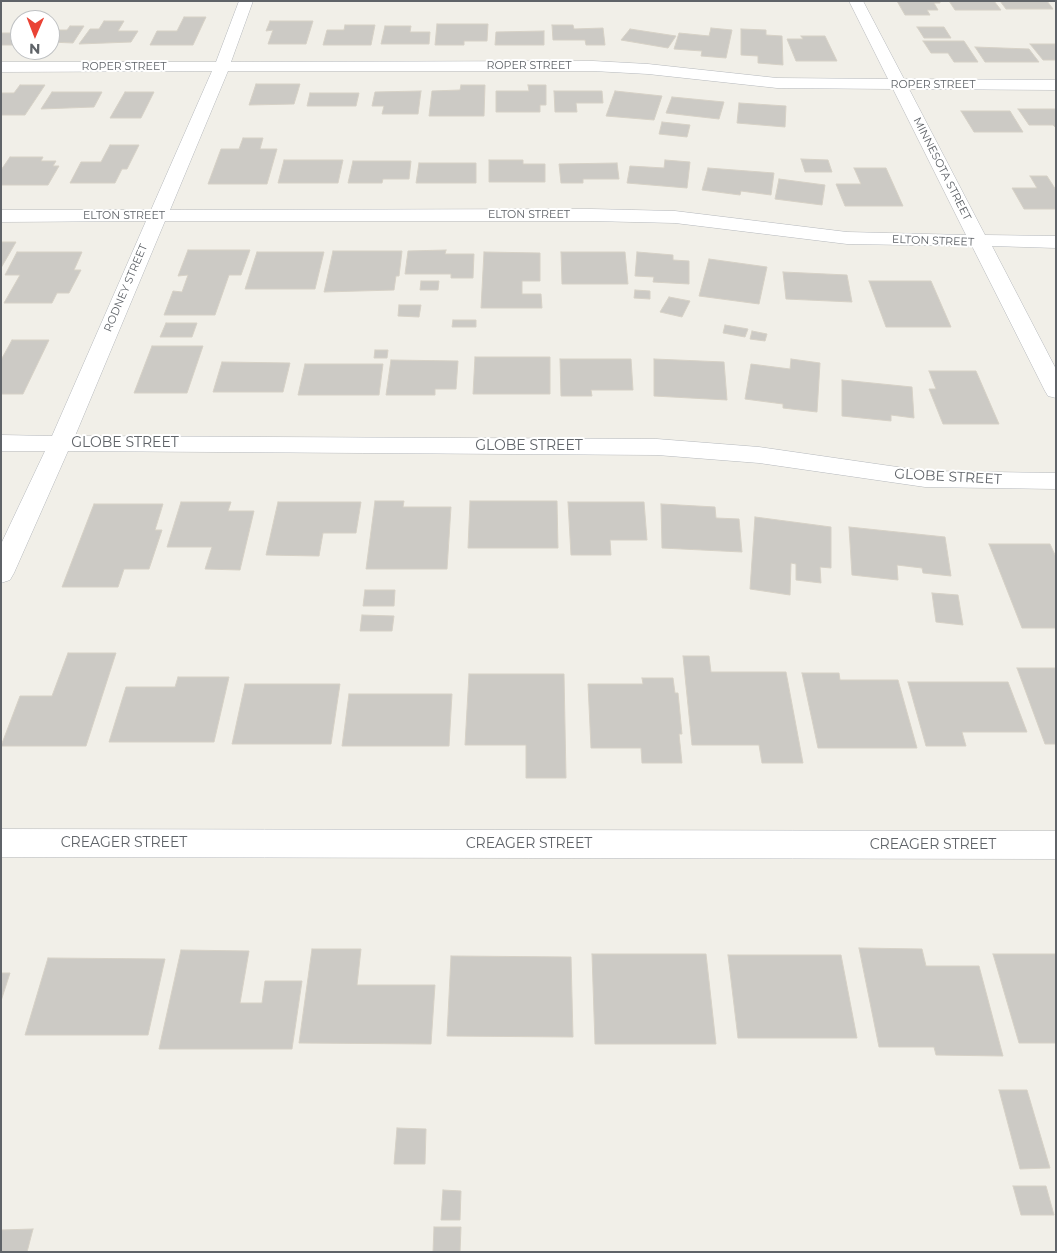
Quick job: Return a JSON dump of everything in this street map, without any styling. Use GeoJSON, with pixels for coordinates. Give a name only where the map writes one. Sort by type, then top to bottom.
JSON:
{"type":"FeatureCollection","features":[{"type":"Feature","properties":{"kind":"street","name":"RODNEY STREET"},"geometry":{"type":"LineString","coordinates":[[1,573],[60,443],[222,67],[246,1]]}},
{"type":"Feature","properties":{"kind":"street","name":"MINNESOTA STREET"},"geometry":{"type":"LineString","coordinates":[[856,1],[1056,391]]}},
{"type":"Feature","properties":{"kind":"street","name":"ROPER STREET"},"geometry":{"type":"LineString","coordinates":[[1,67],[594,66],[648,69],[777,83],[1056,85]]}},
{"type":"Feature","properties":{"kind":"street","name":"ELTON STREET"},"geometry":{"type":"LineString","coordinates":[[1,216],[600,215],[675,217],[847,238],[1056,242]]}},
{"type":"Feature","properties":{"kind":"street","name":"GLOBE STREET"},"geometry":{"type":"LineString","coordinates":[[1,443],[657,447],[759,455],[924,478],[1056,481]]}},
{"type":"Feature","properties":{"kind":"street","name":"CREAGER STREET"},"geometry":{"type":"LineString","coordinates":[[1,843],[1056,845]]}},
{"type":"Feature","properties":{"kind":"building"},"geometry":{"type":"Polygon","coordinates":[[[897,1],[940,1],[940,3],[934,3],[938,10],[927,10],[930,15],[905,15],[897,1]]]}},
{"type":"Feature","properties":{"kind":"building"},"geometry":{"type":"Polygon","coordinates":[[[949,1],[994,1],[1001,10],[955,10],[949,1]]]}},
{"type":"Feature","properties":{"kind":"building"},"geometry":{"type":"Polygon","coordinates":[[[1000,1],[1047,1],[1053,9],[1006,9],[1000,1]]]}},
{"type":"Feature","properties":{"kind":"building"},"geometry":{"type":"Polygon","coordinates":[[[184,17],[206,17],[193,45],[150,45],[157,31],[177,31],[184,17]]]}},
{"type":"Feature","properties":{"kind":"building"},"geometry":{"type":"Polygon","coordinates":[[[104,21],[124,21],[118,31],[138,31],[131,42],[79,44],[90,29],[99,29],[104,21]]]}},
{"type":"Feature","properties":{"kind":"building"},"geometry":{"type":"Polygon","coordinates":[[[270,21],[313,21],[306,44],[268,44],[273,30],[266,31],[270,21]]]}},
{"type":"Feature","properties":{"kind":"building"},"geometry":{"type":"Polygon","coordinates":[[[437,24],[488,24],[487,41],[464,41],[464,45],[435,45],[437,24]]]}},
{"type":"Feature","properties":{"kind":"building"},"geometry":{"type":"Polygon","coordinates":[[[345,25],[375,25],[371,45],[323,45],[327,30],[344,30],[345,25]]]}},
{"type":"Feature","properties":{"kind":"building"},"geometry":{"type":"Polygon","coordinates":[[[552,25],[573,25],[574,29],[603,28],[605,45],[586,45],[585,40],[553,40],[552,25]]]}},
{"type":"Feature","properties":{"kind":"building"},"geometry":{"type":"Polygon","coordinates":[[[70,26],[84,26],[73,43],[60,42],[60,30],[67,30],[70,26]]]}},
{"type":"Feature","properties":{"kind":"building"},"geometry":{"type":"Polygon","coordinates":[[[385,26],[411,26],[410,32],[430,32],[429,44],[381,44],[385,26]]]}},
{"type":"Feature","properties":{"kind":"building"},"geometry":{"type":"Polygon","coordinates":[[[917,27],[944,27],[951,38],[924,38],[917,27]]]}},
{"type":"Feature","properties":{"kind":"building"},"geometry":{"type":"Polygon","coordinates":[[[711,28],[732,30],[726,58],[701,56],[702,51],[674,49],[679,33],[709,36],[711,28]]]}},
{"type":"Feature","properties":{"kind":"building"},"geometry":{"type":"Polygon","coordinates":[[[630,29],[676,36],[668,48],[621,40],[630,29]]]}},
{"type":"Feature","properties":{"kind":"building"},"geometry":{"type":"Polygon","coordinates":[[[741,29],[766,30],[766,35],[782,36],[783,65],[758,63],[758,56],[741,55],[741,29]]]}},
{"type":"Feature","properties":{"kind":"building"},"geometry":{"type":"Polygon","coordinates":[[[544,31],[544,45],[495,45],[496,32],[544,31]]]}},
{"type":"Feature","properties":{"kind":"building"},"geometry":{"type":"Polygon","coordinates":[[[1,33],[10,33],[10,45],[1,45],[1,33]]]}},
{"type":"Feature","properties":{"kind":"building"},"geometry":{"type":"Polygon","coordinates":[[[801,36],[825,36],[837,61],[796,61],[787,39],[803,39],[801,36]]]}},
{"type":"Feature","properties":{"kind":"building"},"geometry":{"type":"Polygon","coordinates":[[[923,41],[964,41],[978,62],[954,62],[948,53],[931,53],[923,41]]]}},
{"type":"Feature","properties":{"kind":"building"},"geometry":{"type":"Polygon","coordinates":[[[1030,44],[1055,44],[1056,60],[1043,60],[1030,44]]]}},
{"type":"Feature","properties":{"kind":"building"},"geometry":{"type":"Polygon","coordinates":[[[975,47],[1029,49],[1039,62],[985,62],[975,47]]]}},
{"type":"Feature","properties":{"kind":"building"},"geometry":{"type":"Polygon","coordinates":[[[256,84],[300,84],[294,104],[249,105],[256,84]]]}},
{"type":"Feature","properties":{"kind":"building"},"geometry":{"type":"Polygon","coordinates":[[[20,85],[45,85],[25,115],[1,115],[1,93],[14,93],[20,85]]]}},
{"type":"Feature","properties":{"kind":"building"},"geometry":{"type":"Polygon","coordinates":[[[461,85],[485,85],[484,116],[429,116],[432,91],[460,90],[461,85]]]}},
{"type":"Feature","properties":{"kind":"building"},"geometry":{"type":"Polygon","coordinates":[[[528,85],[546,85],[546,105],[540,105],[540,112],[496,112],[496,91],[529,91],[528,85]]]}},
{"type":"Feature","properties":{"kind":"building"},"geometry":{"type":"Polygon","coordinates":[[[421,91],[418,114],[382,114],[384,106],[372,106],[375,92],[421,91]]]}},
{"type":"Feature","properties":{"kind":"building"},"geometry":{"type":"Polygon","coordinates":[[[554,91],[602,91],[603,103],[576,103],[577,112],[555,112],[554,91]]]}},
{"type":"Feature","properties":{"kind":"building"},"geometry":{"type":"Polygon","coordinates":[[[615,91],[662,96],[654,120],[606,116],[615,91]]]}},
{"type":"Feature","properties":{"kind":"building"},"geometry":{"type":"Polygon","coordinates":[[[52,92],[102,92],[94,107],[41,109],[52,92]]]}},
{"type":"Feature","properties":{"kind":"building"},"geometry":{"type":"Polygon","coordinates":[[[125,92],[154,92],[141,118],[110,118],[125,92]]]}},
{"type":"Feature","properties":{"kind":"building"},"geometry":{"type":"Polygon","coordinates":[[[310,93],[359,93],[356,106],[307,106],[310,93]]]}},
{"type":"Feature","properties":{"kind":"building"},"geometry":{"type":"Polygon","coordinates":[[[672,97],[724,102],[719,119],[666,113],[672,97]]]}},
{"type":"Feature","properties":{"kind":"building"},"geometry":{"type":"Polygon","coordinates":[[[739,103],[786,106],[785,127],[737,123],[739,103]]]}},
{"type":"Feature","properties":{"kind":"building"},"geometry":{"type":"Polygon","coordinates":[[[1018,109],[1056,109],[1056,128],[1053,125],[1029,125],[1018,109]]]}},
{"type":"Feature","properties":{"kind":"building"},"geometry":{"type":"Polygon","coordinates":[[[961,111],[1010,111],[1023,132],[974,132],[961,111]]]}},
{"type":"Feature","properties":{"kind":"building"},"geometry":{"type":"Polygon","coordinates":[[[662,122],[690,125],[687,137],[659,134],[662,122]]]}},
{"type":"Feature","properties":{"kind":"building"},"geometry":{"type":"Polygon","coordinates":[[[243,138],[263,138],[260,149],[277,149],[267,184],[208,184],[221,149],[239,149],[243,138]]]}},
{"type":"Feature","properties":{"kind":"building"},"geometry":{"type":"Polygon","coordinates":[[[110,145],[139,145],[127,169],[122,169],[115,183],[70,183],[81,162],[101,162],[110,145]]]}},
{"type":"Feature","properties":{"kind":"building"},"geometry":{"type":"Polygon","coordinates":[[[10,157],[43,157],[41,161],[56,161],[53,166],[59,166],[48,185],[1,185],[1,170],[10,157]]]}},
{"type":"Feature","properties":{"kind":"building"},"geometry":{"type":"Polygon","coordinates":[[[801,159],[828,160],[832,172],[805,172],[801,159]]]}},
{"type":"Feature","properties":{"kind":"building"},"geometry":{"type":"Polygon","coordinates":[[[284,160],[343,160],[338,183],[278,183],[284,160]]]}},
{"type":"Feature","properties":{"kind":"building"},"geometry":{"type":"Polygon","coordinates":[[[489,160],[523,160],[523,164],[545,164],[545,182],[489,182],[489,160]]]}},
{"type":"Feature","properties":{"kind":"building"},"geometry":{"type":"Polygon","coordinates":[[[665,160],[690,162],[687,188],[627,183],[630,166],[664,168],[665,160]]]}},
{"type":"Feature","properties":{"kind":"building"},"geometry":{"type":"Polygon","coordinates":[[[353,161],[411,161],[409,179],[383,179],[382,183],[348,183],[353,161]]]}},
{"type":"Feature","properties":{"kind":"building"},"geometry":{"type":"Polygon","coordinates":[[[419,163],[476,163],[476,183],[416,183],[419,163]]]}},
{"type":"Feature","properties":{"kind":"building"},"geometry":{"type":"Polygon","coordinates":[[[617,163],[619,179],[583,179],[583,183],[561,183],[559,164],[617,163]]]}},
{"type":"Feature","properties":{"kind":"building"},"geometry":{"type":"Polygon","coordinates":[[[708,168],[774,173],[771,195],[741,191],[740,195],[702,190],[708,168]]]}},
{"type":"Feature","properties":{"kind":"building"},"geometry":{"type":"Polygon","coordinates":[[[854,168],[886,168],[903,206],[845,206],[836,184],[861,184],[854,168]]]}},
{"type":"Feature","properties":{"kind":"building"},"geometry":{"type":"Polygon","coordinates":[[[1030,176],[1047,176],[1056,190],[1056,209],[1024,209],[1012,188],[1037,188],[1030,176]]]}},
{"type":"Feature","properties":{"kind":"building"},"geometry":{"type":"Polygon","coordinates":[[[779,179],[825,185],[822,205],[775,199],[779,179]]]}},
{"type":"Feature","properties":{"kind":"building"},"geometry":{"type":"Polygon","coordinates":[[[1,242],[16,242],[1,268],[1,242]]]}},
{"type":"Feature","properties":{"kind":"building"},"geometry":{"type":"Polygon","coordinates":[[[188,250],[250,250],[241,275],[229,275],[215,315],[164,315],[173,291],[182,292],[188,275],[178,276],[188,250]]]}},
{"type":"Feature","properties":{"kind":"building"},"geometry":{"type":"Polygon","coordinates":[[[446,250],[445,254],[474,254],[473,278],[451,278],[451,274],[405,274],[408,251],[446,250]]]}},
{"type":"Feature","properties":{"kind":"building"},"geometry":{"type":"Polygon","coordinates":[[[333,251],[402,251],[399,276],[396,276],[394,290],[324,292],[333,251]]]}},
{"type":"Feature","properties":{"kind":"building"},"geometry":{"type":"Polygon","coordinates":[[[17,252],[82,252],[74,270],[81,270],[69,293],[57,293],[52,303],[4,303],[20,275],[5,275],[17,252]]]}},
{"type":"Feature","properties":{"kind":"building"},"geometry":{"type":"Polygon","coordinates":[[[257,252],[324,252],[315,289],[245,289],[257,252]]]}},
{"type":"Feature","properties":{"kind":"building"},"geometry":{"type":"Polygon","coordinates":[[[484,252],[540,253],[540,281],[522,281],[522,294],[541,294],[542,308],[481,308],[484,252]]]}},
{"type":"Feature","properties":{"kind":"building"},"geometry":{"type":"Polygon","coordinates":[[[561,252],[625,252],[628,284],[562,284],[561,252]]]}},
{"type":"Feature","properties":{"kind":"building"},"geometry":{"type":"Polygon","coordinates":[[[637,252],[673,255],[673,260],[689,261],[689,284],[653,282],[654,277],[635,276],[637,252]]]}},
{"type":"Feature","properties":{"kind":"building"},"geometry":{"type":"Polygon","coordinates":[[[709,259],[767,267],[759,304],[699,296],[709,259]]]}},
{"type":"Feature","properties":{"kind":"building"},"geometry":{"type":"Polygon","coordinates":[[[783,272],[847,275],[852,302],[786,299],[783,272]]]}},
{"type":"Feature","properties":{"kind":"building"},"geometry":{"type":"Polygon","coordinates":[[[421,281],[439,281],[438,290],[420,290],[421,281]]]}},
{"type":"Feature","properties":{"kind":"building"},"geometry":{"type":"Polygon","coordinates":[[[869,281],[931,281],[951,327],[886,327],[869,281]]]}},
{"type":"Feature","properties":{"kind":"building"},"geometry":{"type":"Polygon","coordinates":[[[635,290],[650,291],[650,299],[634,298],[635,290]]]}},
{"type":"Feature","properties":{"kind":"building"},"geometry":{"type":"Polygon","coordinates":[[[669,297],[690,301],[682,317],[660,312],[669,297]]]}},
{"type":"Feature","properties":{"kind":"building"},"geometry":{"type":"Polygon","coordinates":[[[399,305],[421,305],[419,317],[398,316],[399,305]]]}},
{"type":"Feature","properties":{"kind":"building"},"geometry":{"type":"Polygon","coordinates":[[[453,320],[476,320],[476,327],[452,327],[453,320]]]}},
{"type":"Feature","properties":{"kind":"building"},"geometry":{"type":"Polygon","coordinates":[[[166,323],[197,323],[192,337],[160,337],[166,323]]]}},
{"type":"Feature","properties":{"kind":"building"},"geometry":{"type":"Polygon","coordinates":[[[725,325],[748,329],[745,337],[723,333],[725,325]]]}},
{"type":"Feature","properties":{"kind":"building"},"geometry":{"type":"Polygon","coordinates":[[[752,331],[767,334],[765,341],[750,339],[752,331]]]}},
{"type":"Feature","properties":{"kind":"building"},"geometry":{"type":"Polygon","coordinates":[[[12,340],[49,340],[23,394],[1,394],[1,360],[12,340]]]}},
{"type":"Feature","properties":{"kind":"building"},"geometry":{"type":"Polygon","coordinates":[[[152,346],[203,346],[187,393],[134,393],[152,346]]]}},
{"type":"Feature","properties":{"kind":"building"},"geometry":{"type":"Polygon","coordinates":[[[375,350],[388,350],[387,358],[374,358],[375,350]]]}},
{"type":"Feature","properties":{"kind":"building"},"geometry":{"type":"Polygon","coordinates":[[[475,357],[550,357],[550,394],[473,394],[475,357]]]}},
{"type":"Feature","properties":{"kind":"building"},"geometry":{"type":"Polygon","coordinates":[[[560,359],[631,359],[633,390],[591,390],[592,396],[561,396],[560,359]]]}},
{"type":"Feature","properties":{"kind":"building"},"geometry":{"type":"Polygon","coordinates":[[[654,359],[724,362],[727,400],[654,396],[654,359]]]}},
{"type":"Feature","properties":{"kind":"building"},"geometry":{"type":"Polygon","coordinates":[[[791,359],[820,363],[817,412],[783,408],[783,404],[745,399],[751,364],[790,369],[791,359]]]}},
{"type":"Feature","properties":{"kind":"building"},"geometry":{"type":"Polygon","coordinates":[[[391,360],[458,361],[456,389],[435,389],[435,395],[386,395],[391,360]]]}},
{"type":"Feature","properties":{"kind":"building"},"geometry":{"type":"Polygon","coordinates":[[[222,362],[290,363],[283,392],[213,392],[222,362]]]}},
{"type":"Feature","properties":{"kind":"building"},"geometry":{"type":"Polygon","coordinates":[[[305,364],[383,364],[379,395],[298,395],[305,364]]]}},
{"type":"Feature","properties":{"kind":"building"},"geometry":{"type":"Polygon","coordinates":[[[929,371],[976,371],[999,424],[943,424],[929,389],[936,389],[929,371]]]}},
{"type":"Feature","properties":{"kind":"building"},"geometry":{"type":"Polygon","coordinates":[[[842,380],[912,387],[914,418],[891,415],[891,421],[842,416],[842,380]]]}},
{"type":"Feature","properties":{"kind":"building"},"geometry":{"type":"Polygon","coordinates":[[[375,501],[404,501],[403,507],[451,507],[447,569],[366,569],[375,501]]]}},
{"type":"Feature","properties":{"kind":"building"},"geometry":{"type":"Polygon","coordinates":[[[470,501],[557,501],[558,548],[468,548],[470,501]]]}},
{"type":"Feature","properties":{"kind":"building"},"geometry":{"type":"Polygon","coordinates":[[[181,502],[231,502],[228,511],[254,511],[240,570],[205,569],[212,547],[167,547],[181,502]]]}},
{"type":"Feature","properties":{"kind":"building"},"geometry":{"type":"Polygon","coordinates":[[[278,502],[361,502],[356,533],[323,533],[319,556],[266,555],[278,502]]]}},
{"type":"Feature","properties":{"kind":"building"},"geometry":{"type":"Polygon","coordinates":[[[568,502],[644,502],[647,540],[610,540],[611,555],[571,555],[568,502]]]}},
{"type":"Feature","properties":{"kind":"building"},"geometry":{"type":"Polygon","coordinates":[[[94,504],[163,504],[155,530],[162,530],[149,569],[124,569],[118,587],[62,587],[94,504]]]}},
{"type":"Feature","properties":{"kind":"building"},"geometry":{"type":"Polygon","coordinates":[[[661,504],[715,507],[716,518],[739,519],[742,552],[662,548],[661,504]]]}},
{"type":"Feature","properties":{"kind":"building"},"geometry":{"type":"Polygon","coordinates":[[[755,517],[831,527],[831,568],[820,567],[821,583],[796,580],[796,564],[791,563],[790,595],[750,589],[755,517]]]}},
{"type":"Feature","properties":{"kind":"building"},"geometry":{"type":"Polygon","coordinates":[[[849,527],[945,537],[951,576],[923,573],[922,568],[897,565],[898,580],[852,575],[849,527]]]}},
{"type":"Feature","properties":{"kind":"building"},"geometry":{"type":"Polygon","coordinates":[[[989,544],[1050,544],[1056,557],[1056,628],[1022,628],[989,544]]]}},
{"type":"Feature","properties":{"kind":"building"},"geometry":{"type":"Polygon","coordinates":[[[365,590],[395,590],[394,606],[363,606],[365,590]]]}},
{"type":"Feature","properties":{"kind":"building"},"geometry":{"type":"Polygon","coordinates":[[[932,593],[958,595],[963,625],[936,622],[932,593]]]}},
{"type":"Feature","properties":{"kind":"building"},"geometry":{"type":"Polygon","coordinates":[[[362,615],[394,616],[392,631],[360,631],[362,615]]]}},
{"type":"Feature","properties":{"kind":"building"},"geometry":{"type":"Polygon","coordinates":[[[68,653],[116,653],[86,746],[1,746],[20,696],[52,696],[68,653]]]}},
{"type":"Feature","properties":{"kind":"building"},"geometry":{"type":"Polygon","coordinates":[[[683,656],[709,656],[711,672],[786,672],[803,763],[762,763],[759,745],[692,745],[683,656]]]}},
{"type":"Feature","properties":{"kind":"building"},"geometry":{"type":"Polygon","coordinates":[[[1017,668],[1056,668],[1056,744],[1045,744],[1017,668]]]}},
{"type":"Feature","properties":{"kind":"building"},"geometry":{"type":"Polygon","coordinates":[[[802,673],[839,673],[840,680],[898,680],[917,748],[818,748],[802,673]]]}},
{"type":"Feature","properties":{"kind":"building"},"geometry":{"type":"Polygon","coordinates":[[[469,674],[564,674],[566,778],[526,778],[526,745],[465,745],[469,674]]]}},
{"type":"Feature","properties":{"kind":"building"},"geometry":{"type":"Polygon","coordinates":[[[178,677],[229,677],[214,742],[109,742],[126,687],[175,687],[178,677]]]}},
{"type":"Feature","properties":{"kind":"building"},"geometry":{"type":"Polygon","coordinates":[[[642,678],[673,678],[675,693],[678,693],[682,734],[679,734],[682,763],[642,763],[641,748],[591,748],[588,684],[643,684],[642,678]]]}},
{"type":"Feature","properties":{"kind":"building"},"geometry":{"type":"Polygon","coordinates":[[[908,682],[1008,682],[1027,732],[962,732],[966,746],[926,746],[908,682]]]}},
{"type":"Feature","properties":{"kind":"building"},"geometry":{"type":"Polygon","coordinates":[[[245,684],[340,684],[331,744],[232,744],[245,684]]]}},
{"type":"Feature","properties":{"kind":"building"},"geometry":{"type":"Polygon","coordinates":[[[349,694],[452,694],[449,746],[342,746],[349,694]]]}},
{"type":"Feature","properties":{"kind":"building"},"geometry":{"type":"Polygon","coordinates":[[[859,948],[922,949],[926,966],[979,966],[1003,1056],[936,1055],[934,1047],[879,1047],[859,948]]]}},
{"type":"Feature","properties":{"kind":"building"},"geometry":{"type":"Polygon","coordinates":[[[312,949],[361,949],[357,985],[435,985],[431,1044],[299,1043],[312,949]]]}},
{"type":"Feature","properties":{"kind":"building"},"geometry":{"type":"Polygon","coordinates":[[[181,950],[249,951],[240,1003],[262,1003],[265,981],[302,981],[292,1049],[159,1049],[181,950]]]}},
{"type":"Feature","properties":{"kind":"building"},"geometry":{"type":"Polygon","coordinates":[[[592,954],[706,954],[716,1044],[595,1044],[592,954]]]}},
{"type":"Feature","properties":{"kind":"building"},"geometry":{"type":"Polygon","coordinates":[[[993,954],[1056,954],[1056,1043],[1019,1043],[993,954]]]}},
{"type":"Feature","properties":{"kind":"building"},"geometry":{"type":"Polygon","coordinates":[[[728,955],[841,955],[857,1038],[738,1038],[728,955]]]}},
{"type":"Feature","properties":{"kind":"building"},"geometry":{"type":"Polygon","coordinates":[[[451,956],[571,957],[573,1037],[447,1036],[451,956]]]}},
{"type":"Feature","properties":{"kind":"building"},"geometry":{"type":"Polygon","coordinates":[[[48,958],[165,959],[148,1035],[25,1035],[48,958]]]}},
{"type":"Feature","properties":{"kind":"building"},"geometry":{"type":"Polygon","coordinates":[[[1,973],[10,973],[1,1001],[1,973]]]}},
{"type":"Feature","properties":{"kind":"building"},"geometry":{"type":"Polygon","coordinates":[[[999,1090],[1027,1090],[1050,1168],[1020,1169],[999,1090]]]}},
{"type":"Feature","properties":{"kind":"building"},"geometry":{"type":"Polygon","coordinates":[[[397,1128],[426,1129],[425,1164],[394,1164],[397,1128]]]}},
{"type":"Feature","properties":{"kind":"building"},"geometry":{"type":"Polygon","coordinates":[[[1013,1186],[1046,1186],[1054,1215],[1021,1215],[1013,1186]]]}},
{"type":"Feature","properties":{"kind":"building"},"geometry":{"type":"Polygon","coordinates":[[[443,1190],[461,1191],[460,1220],[441,1220],[443,1190]]]}},
{"type":"Feature","properties":{"kind":"building"},"geometry":{"type":"Polygon","coordinates":[[[434,1227],[461,1227],[460,1252],[433,1252],[434,1227]]]}},
{"type":"Feature","properties":{"kind":"building"},"geometry":{"type":"Polygon","coordinates":[[[33,1229],[27,1252],[1,1252],[1,1230],[33,1229]]]}}]}
